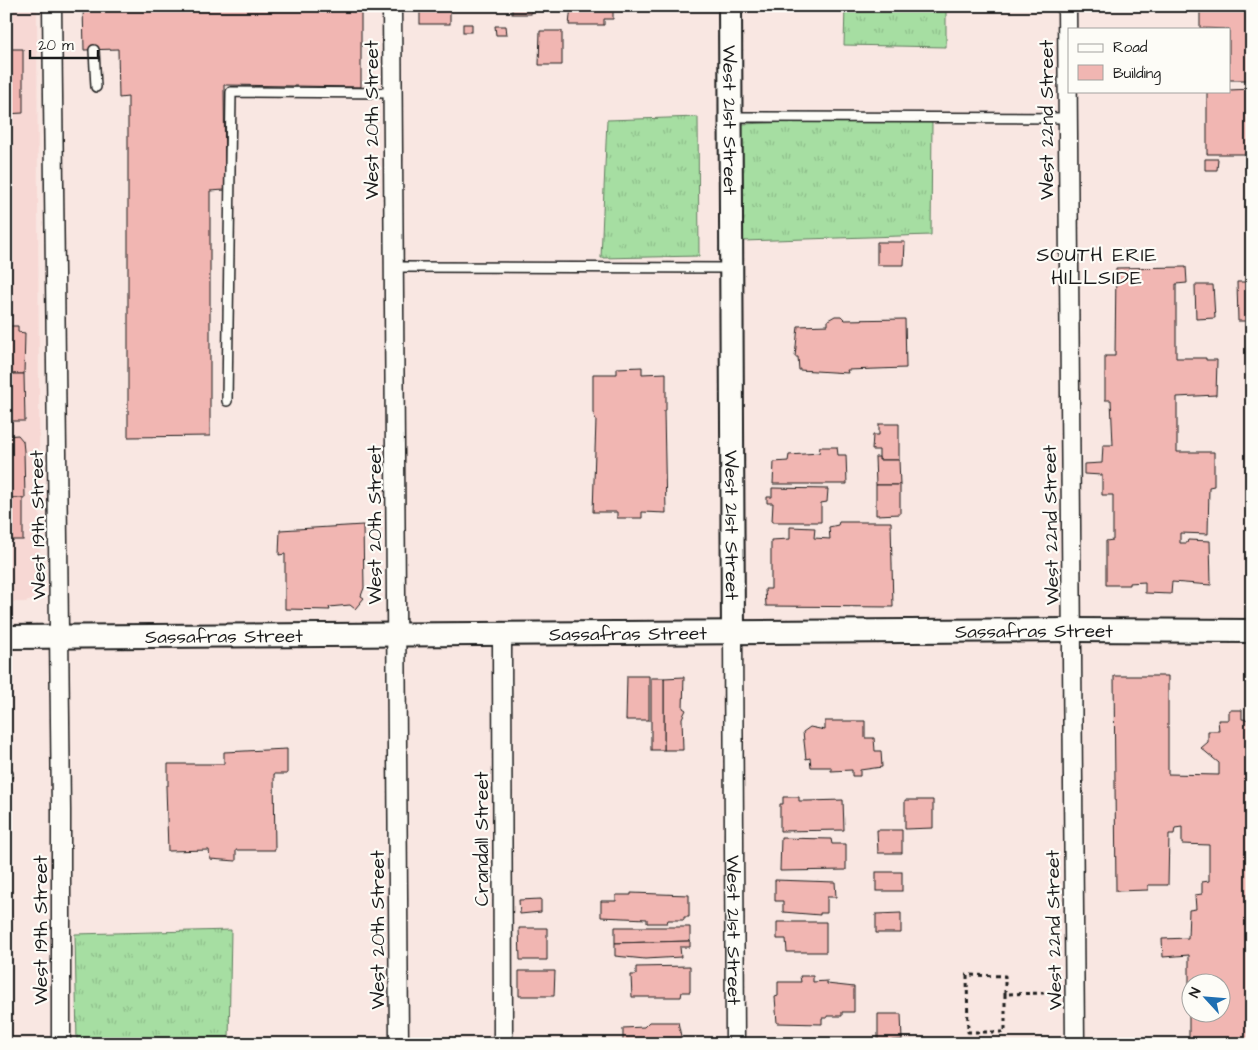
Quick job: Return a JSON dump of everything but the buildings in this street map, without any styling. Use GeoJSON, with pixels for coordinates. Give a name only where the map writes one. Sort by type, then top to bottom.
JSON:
{"type":"FeatureCollection","features":[{"type":"Feature","properties":{"kind":"street","name":"West 19th Street"},"geometry":{"type":"LineString","coordinates":[[52,6],[60,638],[61,1044]]}},
{"type":"Feature","properties":{"kind":"street","name":"West 20th Street"},"geometry":{"type":"LineString","coordinates":[[392,6],[399,1044]]}},
{"type":"Feature","properties":{"kind":"street","name":"West 21st Street"},"geometry":{"type":"LineString","coordinates":[[730,6],[734,1044]]}},
{"type":"Feature","properties":{"kind":"street","name":"West 22nd Street"},"geometry":{"type":"LineString","coordinates":[[1066,6],[1075,1044]]}},
{"type":"Feature","properties":{"kind":"street","name":"Sassafras Street"},"geometry":{"type":"LineString","coordinates":[[6,637],[733,634],[1072,630],[1252,632]]}},
{"type":"Feature","properties":{"kind":"street","name":"Crandall Street"},"geometry":{"type":"LineString","coordinates":[[502,635],[503,1044]]}},
{"type":"Feature","properties":{"kind":"lane"},"geometry":{"type":"LineString","coordinates":[[94,50],[96,86]]}},
{"type":"Feature","properties":{"kind":"lane"},"geometry":{"type":"LineString","coordinates":[[227,400],[231,92],[392,93]]}},
{"type":"Feature","properties":{"kind":"lane"},"geometry":{"type":"LineString","coordinates":[[730,117],[1067,118]]}},
{"type":"Feature","properties":{"kind":"lane"},"geometry":{"type":"LineString","coordinates":[[393,267],[731,268]]}},
{"type":"Feature","properties":{"kind":"path"},"geometry":{"type":"LineString","coordinates":[[967,975],[1005,976],[1005,994],[1005,1032],[968,1032],[967,975]]}},
{"type":"Feature","properties":{"kind":"path"},"geometry":{"type":"LineString","coordinates":[[1005,994],[1044,993]]}},
{"type":"Feature","properties":{"kind":"shaded area"},"geometry":{"type":"Polygon","coordinates":[[[6,6],[37,6],[40,585],[32,600],[25,602],[6,602],[6,6]]]}},
{"type":"Feature","properties":{"kind":"green space"},"geometry":{"type":"Polygon","coordinates":[[[845,6],[946,6],[946,47],[844,45],[845,6]]]}},
{"type":"Feature","properties":{"kind":"green space"},"geometry":{"type":"Polygon","coordinates":[[[698,117],[699,256],[601,258],[607,120],[698,117]]]}},
{"type":"Feature","properties":{"kind":"green space"},"geometry":{"type":"Polygon","coordinates":[[[841,120],[932,122],[931,235],[743,241],[742,124],[841,120]]]}},
{"type":"Feature","properties":{"kind":"green space"},"geometry":{"type":"Polygon","coordinates":[[[231,930],[229,1041],[77,1044],[75,934],[231,930]]]}},
{"type":"Feature","properties":{"kind":"district","name":"SOUTH ERIE HILLSIDE"},"geometry":{"type":"Point","coordinates":[1097,266]}}]}
